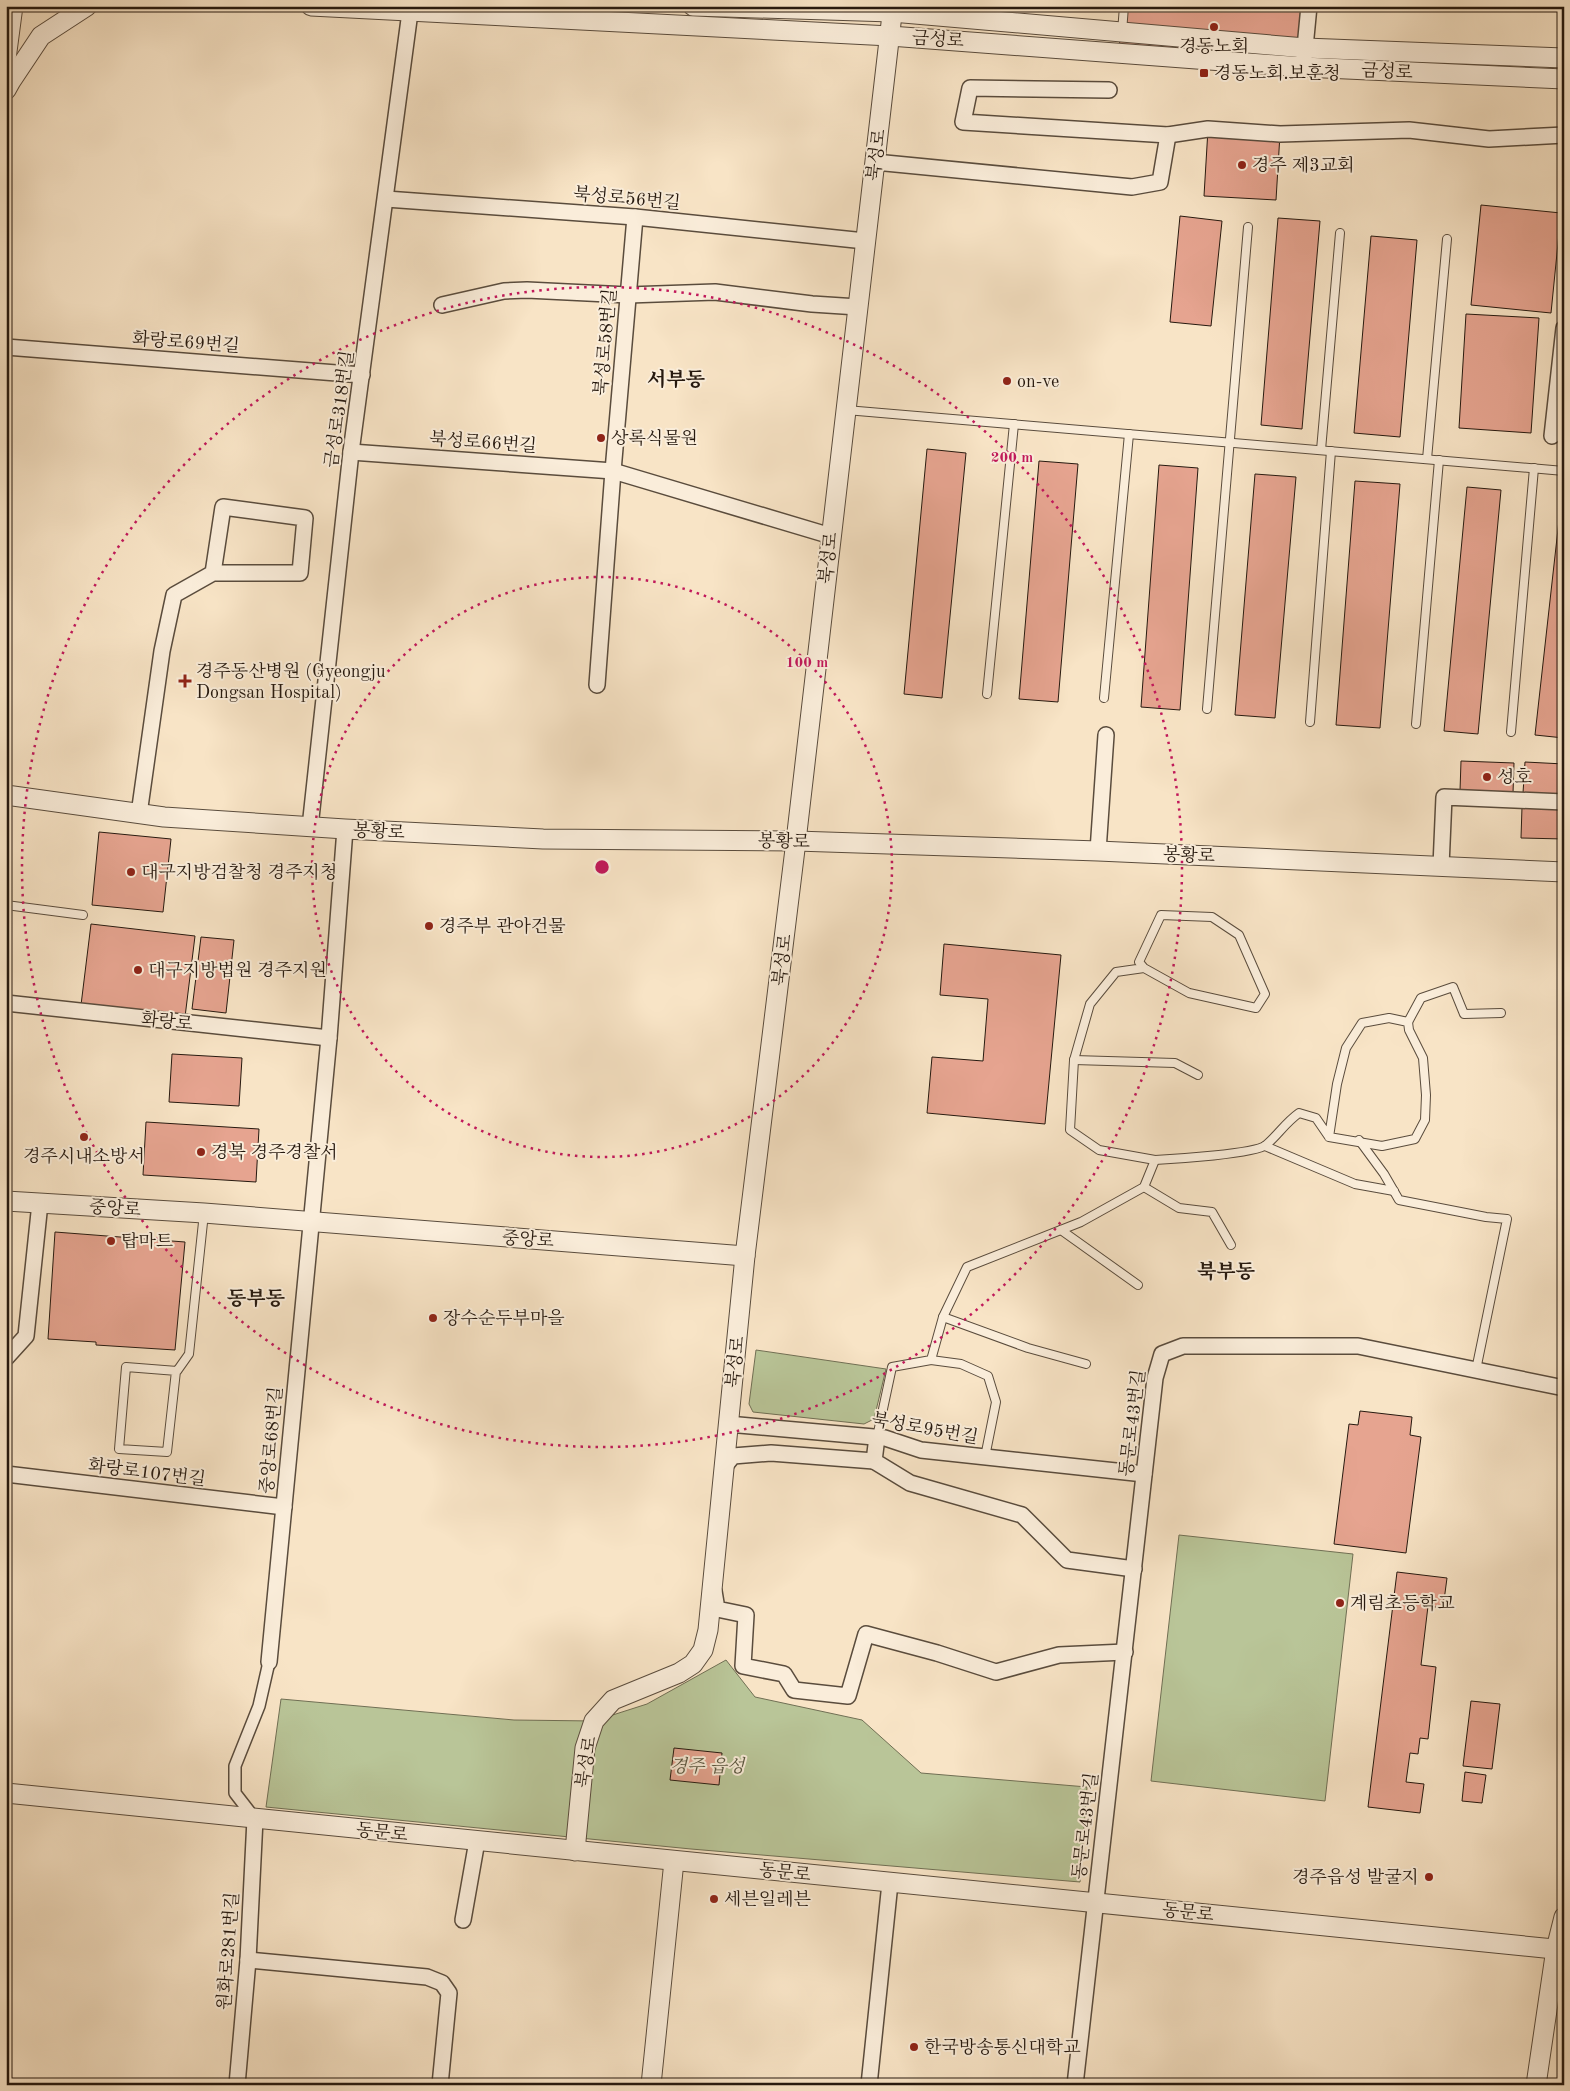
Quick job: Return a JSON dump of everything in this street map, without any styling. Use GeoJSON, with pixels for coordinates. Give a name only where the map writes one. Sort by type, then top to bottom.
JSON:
{"type":"FeatureCollection","features":[{"type":"Feature","properties":{"kind":"street"},"geometry":{"type":"LineString","coordinates":[[6,59],[13,6]]}},
{"type":"Feature","properties":{"kind":"street"},"geometry":{"type":"LineString","coordinates":[[6,90],[42,36],[87,6]]}},
{"type":"Feature","properties":{"kind":"street","name":"금성로"},"geometry":{"type":"LineString","coordinates":[[311,6],[468,10],[890,36],[1303,67],[1564,79]]}},
{"type":"Feature","properties":{"kind":"street","name":"금성로"},"geometry":{"type":"LineString","coordinates":[[693,6],[893,9],[1305,48],[1564,58]]}},
{"type":"Feature","properties":{"kind":"street"},"geometry":{"type":"LineString","coordinates":[[1303,67],[1309,6]]}},
{"type":"Feature","properties":{"kind":"street","name":"금성로318번길"},"geometry":{"type":"LineString","coordinates":[[310,827],[351,452],[386,199],[417,9]]}},
{"type":"Feature","properties":{"kind":"street","name":"북성로"},"geometry":{"type":"LineString","coordinates":[[575,1851],[585,1748],[594,1721],[613,1700],[679,1674],[693,1664],[703,1650],[708,1630],[745,1256],[796,840],[893,9]]}},
{"type":"Feature","properties":{"kind":"street"},"geometry":{"type":"LineString","coordinates":[[1109,90],[970,88],[963,122],[1168,136],[1208,129],[1280,134],[1409,130],[1489,138],[1564,135]]}},
{"type":"Feature","properties":{"kind":"street"},"geometry":{"type":"LineString","coordinates":[[875,162],[1132,187],[1160,182],[1168,136]]}},
{"type":"Feature","properties":{"kind":"street","name":"북성로56번길"},"geometry":{"type":"LineString","coordinates":[[386,199],[635,217],[865,241]]}},
{"type":"Feature","properties":{"kind":"street","name":"북성로58번길"},"geometry":{"type":"LineString","coordinates":[[613,471],[635,217]]}},
{"type":"Feature","properties":{"kind":"street"},"geometry":{"type":"LineString","coordinates":[[442,305],[504,291],[628,295],[715,292],[812,304],[858,307]]}},
{"type":"Feature","properties":{"kind":"street"},"geometry":{"type":"LineString","coordinates":[[1552,436],[1564,328]]}},
{"type":"Feature","properties":{"kind":"street","name":"화랑로69번길"},"geometry":{"type":"LineString","coordinates":[[6,347],[362,375]]}},
{"type":"Feature","properties":{"kind":"street","name":"북성로66번길"},"geometry":{"type":"LineString","coordinates":[[351,452],[613,471],[830,536]]}},
{"type":"Feature","properties":{"kind":"street"},"geometry":{"type":"LineString","coordinates":[[597,685],[613,471]]}},
{"type":"Feature","properties":{"kind":"street"},"geometry":{"type":"LineString","coordinates":[[139,814],[162,651],[174,595],[213,573],[300,573],[305,518],[223,507],[213,573]]}},
{"type":"Feature","properties":{"kind":"street"},"geometry":{"type":"LineString","coordinates":[[1098,851],[1106,734]]}},
{"type":"Feature","properties":{"kind":"street","name":"봉황로"},"geometry":{"type":"LineString","coordinates":[[6,795],[164,817],[310,827],[543,839],[796,840],[1098,851],[1564,872]]}},
{"type":"Feature","properties":{"kind":"street"},"geometry":{"type":"LineString","coordinates":[[1442,866],[1444,797],[1564,802]]}},
{"type":"Feature","properties":{"kind":"street"},"geometry":{"type":"LineString","coordinates":[[311,1222],[345,829]]}},
{"type":"Feature","properties":{"kind":"street","name":"화랑로"},"geometry":{"type":"LineString","coordinates":[[6,1003],[328,1038]]}},
{"type":"Feature","properties":{"kind":"street","name":"중앙로"},"geometry":{"type":"LineString","coordinates":[[6,1201],[204,1213],[745,1256]]}},
{"type":"Feature","properties":{"kind":"street"},"geometry":{"type":"LineString","coordinates":[[6,1358],[26,1336],[40,1203]]}},
{"type":"Feature","properties":{"kind":"street","name":"중앙로68번길"},"geometry":{"type":"LineString","coordinates":[[269,1662],[311,1222]]}},
{"type":"Feature","properties":{"kind":"street","name":"동문로43번길"},"geometry":{"type":"LineString","coordinates":[[1075,2085],[1155,1378],[1162,1354],[1183,1346],[1358,1346],[1564,1388]]}},
{"type":"Feature","properties":{"kind":"street","name":"북성로95번길"},"geometry":{"type":"LineString","coordinates":[[728,1424],[877,1437],[921,1450],[1144,1474]]}},
{"type":"Feature","properties":{"kind":"street"},"geometry":{"type":"LineString","coordinates":[[874,1461],[877,1437]]}},
{"type":"Feature","properties":{"kind":"street"},"geometry":{"type":"LineString","coordinates":[[724,1467],[733,1456],[771,1453],[874,1461],[910,1483],[1022,1515],[1067,1560],[1134,1569]]}},
{"type":"Feature","properties":{"kind":"street","name":"화랑로107번길"},"geometry":{"type":"LineString","coordinates":[[6,1474],[284,1507]]}},
{"type":"Feature","properties":{"kind":"street"},"geometry":{"type":"LineString","coordinates":[[712,1582],[717,1609],[746,1615],[744,1666],[784,1674],[794,1690],[848,1696],[866,1634],[937,1653],[996,1672],[1059,1655],[1125,1652]]}},
{"type":"Feature","properties":{"kind":"street"},"geometry":{"type":"LineString","coordinates":[[255,1819],[235,1793],[235,1766],[259,1706],[269,1662]]}},
{"type":"Feature","properties":{"kind":"street","name":"동문로"},"geometry":{"type":"LineString","coordinates":[[6,1793],[1560,1949]]}},
{"type":"Feature","properties":{"kind":"street","name":"원화로281번길"},"geometry":{"type":"LineString","coordinates":[[236,2085],[248,1960],[255,1819]]}},
{"type":"Feature","properties":{"kind":"street"},"geometry":{"type":"LineString","coordinates":[[463,1920],[477,1841]]}},
{"type":"Feature","properties":{"kind":"street"},"geometry":{"type":"LineString","coordinates":[[651,2085],[674,1861]]}},
{"type":"Feature","properties":{"kind":"street"},"geometry":{"type":"LineString","coordinates":[[870,2085],[890,1883]]}},
{"type":"Feature","properties":{"kind":"street"},"geometry":{"type":"LineString","coordinates":[[1536,2085],[1564,1917]]}},
{"type":"Feature","properties":{"kind":"street"},"geometry":{"type":"LineString","coordinates":[[248,1960],[428,1977],[442,1984],[449,1993],[440,2085]]}},
{"type":"Feature","properties":{"kind":"lane"},"geometry":{"type":"LineString","coordinates":[[1122,32],[1124,6]]}},
{"type":"Feature","properties":{"kind":"lane"},"geometry":{"type":"LineString","coordinates":[[1207,709],[1228,443],[1248,227]]}},
{"type":"Feature","properties":{"kind":"lane"},"geometry":{"type":"LineString","coordinates":[[1321,450],[1340,233]]}},
{"type":"Feature","properties":{"kind":"lane"},"geometry":{"type":"LineString","coordinates":[[1427,459],[1447,238]]}},
{"type":"Feature","properties":{"kind":"lane"},"geometry":{"type":"LineString","coordinates":[[846,410],[1564,471]]}},
{"type":"Feature","properties":{"kind":"lane"},"geometry":{"type":"LineString","coordinates":[[987,694],[1014,424]]}},
{"type":"Feature","properties":{"kind":"lane"},"geometry":{"type":"LineString","coordinates":[[1104,698],[1129,434]]}},
{"type":"Feature","properties":{"kind":"lane"},"geometry":{"type":"LineString","coordinates":[[1310,722],[1331,451]]}},
{"type":"Feature","properties":{"kind":"lane"},"geometry":{"type":"LineString","coordinates":[[1416,724],[1439,460]]}},
{"type":"Feature","properties":{"kind":"lane"},"geometry":{"type":"LineString","coordinates":[[1511,732],[1534,468]]}},
{"type":"Feature","properties":{"kind":"lane"},"geometry":{"type":"LineString","coordinates":[[6,905],[83,915]]}},
{"type":"Feature","properties":{"kind":"lane"},"geometry":{"type":"LineString","coordinates":[[1144,968],[1139,962],[1161,915],[1212,917],[1239,935],[1265,994],[1256,1008],[1189,993],[1144,968],[1116,972],[1090,1004],[1074,1060],[1070,1130],[1099,1150],[1155,1160],[1212,1156],[1265,1146],[1355,1184],[1394,1191]]}},
{"type":"Feature","properties":{"kind":"lane"},"geometry":{"type":"LineString","coordinates":[[1265,1146],[1287,1122],[1299,1113],[1316,1118],[1329,1137],[1359,1140],[1382,1146],[1415,1139],[1425,1120],[1426,1095],[1422,1058],[1409,1030],[1408,1022],[1421,998],[1453,987],[1464,1014],[1501,1013]]}},
{"type":"Feature","properties":{"kind":"lane"},"geometry":{"type":"LineString","coordinates":[[1329,1137],[1336,1091],[1346,1048],[1362,1023],[1388,1018],[1408,1022]]}},
{"type":"Feature","properties":{"kind":"lane"},"geometry":{"type":"LineString","coordinates":[[1074,1060],[1175,1063],[1198,1075]]}},
{"type":"Feature","properties":{"kind":"lane"},"geometry":{"type":"LineString","coordinates":[[1359,1140],[1384,1174],[1399,1200],[1486,1217],[1507,1219],[1476,1370]]}},
{"type":"Feature","properties":{"kind":"lane"},"geometry":{"type":"LineString","coordinates":[[931,1360],[943,1317],[967,1267],[1081,1222],[1144,1187],[1155,1160]]}},
{"type":"Feature","properties":{"kind":"lane"},"geometry":{"type":"LineString","coordinates":[[1144,1187],[1179,1208],[1212,1212],[1231,1245]]}},
{"type":"Feature","properties":{"kind":"lane"},"geometry":{"type":"LineString","coordinates":[[176,1371],[126,1367],[118,1448],[167,1452],[176,1371],[189,1354],[204,1213]]}},
{"type":"Feature","properties":{"kind":"lane"},"geometry":{"type":"LineString","coordinates":[[1061,1230],[1138,1285]]}},
{"type":"Feature","properties":{"kind":"lane"},"geometry":{"type":"LineString","coordinates":[[943,1317],[1028,1348],[1086,1364]]}},
{"type":"Feature","properties":{"kind":"lane"},"geometry":{"type":"LineString","coordinates":[[877,1437],[892,1367],[931,1360],[961,1364],[988,1376],[996,1402],[985,1457]]}},
{"type":"Feature","properties":{"kind":"green space"},"geometry":{"type":"Polygon","coordinates":[[[756,1350],[886,1369],[874,1419],[864,1424],[753,1412],[749,1404],[756,1350]]]}},
{"type":"Feature","properties":{"kind":"green space"},"geometry":{"type":"Polygon","coordinates":[[[1179,1535],[1353,1554],[1325,1801],[1151,1781],[1179,1535]]]}},
{"type":"Feature","properties":{"kind":"green space","name":"경주 읍성"},"geometry":{"type":"Polygon","coordinates":[[[726,1660],[755,1697],[862,1720],[921,1773],[1087,1787],[1080,1882],[691,1849],[266,1807],[281,1699],[514,1720],[594,1721],[647,1704],[726,1660]]]}},
{"type":"Feature","properties":{"kind":"building","name":"경동노회"},"geometry":{"type":"Polygon","coordinates":[[[1122,6],[1309,6],[1303,67],[1119,53],[1122,6]]]}},
{"type":"Feature","properties":{"kind":"building"},"geometry":{"type":"Polygon","coordinates":[[[1248,6],[1293,6],[1293,9],[1248,6]]]}},
{"type":"Feature","properties":{"kind":"building","name":"경주 제3교회"},"geometry":{"type":"Polygon","coordinates":[[[1208,129],[1280,134],[1276,200],[1204,196],[1208,129]]]}},
{"type":"Feature","properties":{"kind":"building"},"geometry":{"type":"Polygon","coordinates":[[[1481,205],[1561,213],[1551,313],[1471,305],[1481,205]]]}},
{"type":"Feature","properties":{"kind":"building"},"geometry":{"type":"Polygon","coordinates":[[[1180,216],[1222,221],[1211,326],[1170,322],[1180,216]]]}},
{"type":"Feature","properties":{"kind":"building"},"geometry":{"type":"Polygon","coordinates":[[[1278,218],[1320,221],[1302,429],[1261,425],[1278,218]]]}},
{"type":"Feature","properties":{"kind":"building"},"geometry":{"type":"Polygon","coordinates":[[[1371,236],[1417,240],[1400,437],[1354,433],[1371,236]]]}},
{"type":"Feature","properties":{"kind":"building"},"geometry":{"type":"Polygon","coordinates":[[[1466,314],[1539,318],[1531,433],[1459,428],[1466,314]]]}},
{"type":"Feature","properties":{"kind":"building"},"geometry":{"type":"Polygon","coordinates":[[[927,449],[966,453],[942,698],[904,694],[927,449]]]}},
{"type":"Feature","properties":{"kind":"building"},"geometry":{"type":"Polygon","coordinates":[[[1039,461],[1078,464],[1058,702],[1019,699],[1039,461]]]}},
{"type":"Feature","properties":{"kind":"building"},"geometry":{"type":"Polygon","coordinates":[[[1159,465],[1198,468],[1180,710],[1141,707],[1159,465]]]}},
{"type":"Feature","properties":{"kind":"building"},"geometry":{"type":"Polygon","coordinates":[[[1255,474],[1296,477],[1275,718],[1235,715],[1255,474]]]}},
{"type":"Feature","properties":{"kind":"building"},"geometry":{"type":"Polygon","coordinates":[[[1355,481],[1400,484],[1380,728],[1336,725],[1355,481]]]}},
{"type":"Feature","properties":{"kind":"building"},"geometry":{"type":"Polygon","coordinates":[[[1467,487],[1501,490],[1478,734],[1444,731],[1467,487]]]}},
{"type":"Feature","properties":{"kind":"building"},"geometry":{"type":"Polygon","coordinates":[[[1562,493],[1564,493],[1564,738],[1535,735],[1562,493]]]}},
{"type":"Feature","properties":{"kind":"building","name":"성호"},"geometry":{"type":"Polygon","coordinates":[[[1461,761],[1514,763],[1513,793],[1460,791],[1461,761]]]}},
{"type":"Feature","properties":{"kind":"building","name":"성호"},"geometry":{"type":"Polygon","coordinates":[[[1525,762],[1564,764],[1564,794],[1523,793],[1525,762]]]}},
{"type":"Feature","properties":{"kind":"building","name":"성호"},"geometry":{"type":"Polygon","coordinates":[[[1522,807],[1564,809],[1564,839],[1521,838],[1522,807]]]}},
{"type":"Feature","properties":{"kind":"building","name":"대구지방검찰청 경주지청"},"geometry":{"type":"Polygon","coordinates":[[[99,832],[171,839],[163,912],[92,905],[99,832]]]}},
{"type":"Feature","properties":{"kind":"building","name":"대구지방법원 경주지원"},"geometry":{"type":"Polygon","coordinates":[[[91,924],[195,936],[185,1017],[81,1005],[91,924]]]}},
{"type":"Feature","properties":{"kind":"building"},"geometry":{"type":"Polygon","coordinates":[[[201,937],[234,940],[226,1013],[192,1009],[201,937]]]}},
{"type":"Feature","properties":{"kind":"building"},"geometry":{"type":"Polygon","coordinates":[[[944,944],[1061,955],[1045,1124],[927,1113],[932,1057],[983,1061],[988,999],[940,995],[944,944]]]}},
{"type":"Feature","properties":{"kind":"building"},"geometry":{"type":"Polygon","coordinates":[[[172,1054],[242,1058],[239,1106],[169,1102],[172,1054]]]}},
{"type":"Feature","properties":{"kind":"building","name":"경북 경주경찰서"},"geometry":{"type":"Polygon","coordinates":[[[146,1122],[259,1129],[256,1182],[143,1175],[146,1122]]]}},
{"type":"Feature","properties":{"kind":"building","name":"탑마트"},"geometry":{"type":"Polygon","coordinates":[[[55,1232],[185,1242],[175,1350],[96,1345],[96,1342],[48,1339],[55,1232]]]}},
{"type":"Feature","properties":{"kind":"building"},"geometry":{"type":"Polygon","coordinates":[[[1360,1411],[1412,1417],[1410,1435],[1421,1437],[1406,1553],[1334,1544],[1349,1424],[1358,1425],[1360,1411]]]}},
{"type":"Feature","properties":{"kind":"building"},"geometry":{"type":"Polygon","coordinates":[[[1397,1572],[1447,1578],[1443,1608],[1428,1606],[1421,1665],[1436,1667],[1428,1739],[1420,1738],[1418,1754],[1410,1753],[1406,1782],[1424,1784],[1420,1813],[1368,1807],[1397,1572]]]}},
{"type":"Feature","properties":{"kind":"building"},"geometry":{"type":"Polygon","coordinates":[[[1471,1701],[1500,1704],[1492,1769],[1463,1766],[1471,1701]]]}},
{"type":"Feature","properties":{"kind":"building"},"geometry":{"type":"Polygon","coordinates":[[[674,1748],[722,1753],[719,1785],[670,1780],[674,1748]]]}},
{"type":"Feature","properties":{"kind":"building"},"geometry":{"type":"Polygon","coordinates":[[[1465,1772],[1486,1775],[1482,1803],[1462,1801],[1465,1772]]]}},
{"type":"Feature","properties":{"kind":"place","name":"경동노회"},"geometry":{"type":"Point","coordinates":[1214,27]}},
{"type":"Feature","properties":{"kind":"place","name":"경동노회.보훈청"},"geometry":{"type":"Point","coordinates":[1204,73]}},
{"type":"Feature","properties":{"kind":"place","name":"경주 제3교회"},"geometry":{"type":"Point","coordinates":[1242,165]}},
{"type":"Feature","properties":{"kind":"place","name":"on-ve"},"geometry":{"type":"Point","coordinates":[1007,381]}},
{"type":"Feature","properties":{"kind":"place","name":"상록식물원"},"geometry":{"type":"Point","coordinates":[601,438]}},
{"type":"Feature","properties":{"kind":"place","name":"경주동산병원 (Gyeongju Dongsan Hospital)"},"geometry":{"type":"Point","coordinates":[185,681]}},
{"type":"Feature","properties":{"kind":"place","name":"성호"},"geometry":{"type":"Point","coordinates":[1487,777]}},
{"type":"Feature","properties":{"kind":"place","name":"대구지방검찰청 경주지청"},"geometry":{"type":"Point","coordinates":[131,872]}},
{"type":"Feature","properties":{"kind":"place","name":"경주부 관아건물"},"geometry":{"type":"Point","coordinates":[429,926]}},
{"type":"Feature","properties":{"kind":"place","name":"대구지방법원 경주지원"},"geometry":{"type":"Point","coordinates":[138,970]}},
{"type":"Feature","properties":{"kind":"place","name":"경주시내소방서"},"geometry":{"type":"Point","coordinates":[84,1137]}},
{"type":"Feature","properties":{"kind":"place","name":"경북 경주경찰서"},"geometry":{"type":"Point","coordinates":[201,1152]}},
{"type":"Feature","properties":{"kind":"place","name":"탑마트"},"geometry":{"type":"Point","coordinates":[111,1241]}},
{"type":"Feature","properties":{"kind":"place","name":"장수순두부마을"},"geometry":{"type":"Point","coordinates":[433,1318]}},
{"type":"Feature","properties":{"kind":"place","name":"계림초등학교"},"geometry":{"type":"Point","coordinates":[1340,1603]}},
{"type":"Feature","properties":{"kind":"place","name":"경주읍성 발굴지"},"geometry":{"type":"Point","coordinates":[1429,1877]}},
{"type":"Feature","properties":{"kind":"place","name":"세븐일레븐"},"geometry":{"type":"Point","coordinates":[714,1899]}},
{"type":"Feature","properties":{"kind":"place","name":"한국방송통신대학교"},"geometry":{"type":"Point","coordinates":[914,2047]}},
{"type":"Feature","properties":{"kind":"district","name":"서부동"},"geometry":{"type":"Point","coordinates":[676,379]}},
{"type":"Feature","properties":{"kind":"district","name":"북부동"},"geometry":{"type":"Point","coordinates":[1226,1271]}},
{"type":"Feature","properties":{"kind":"district","name":"동부동"},"geometry":{"type":"Point","coordinates":[256,1298]}}]}
